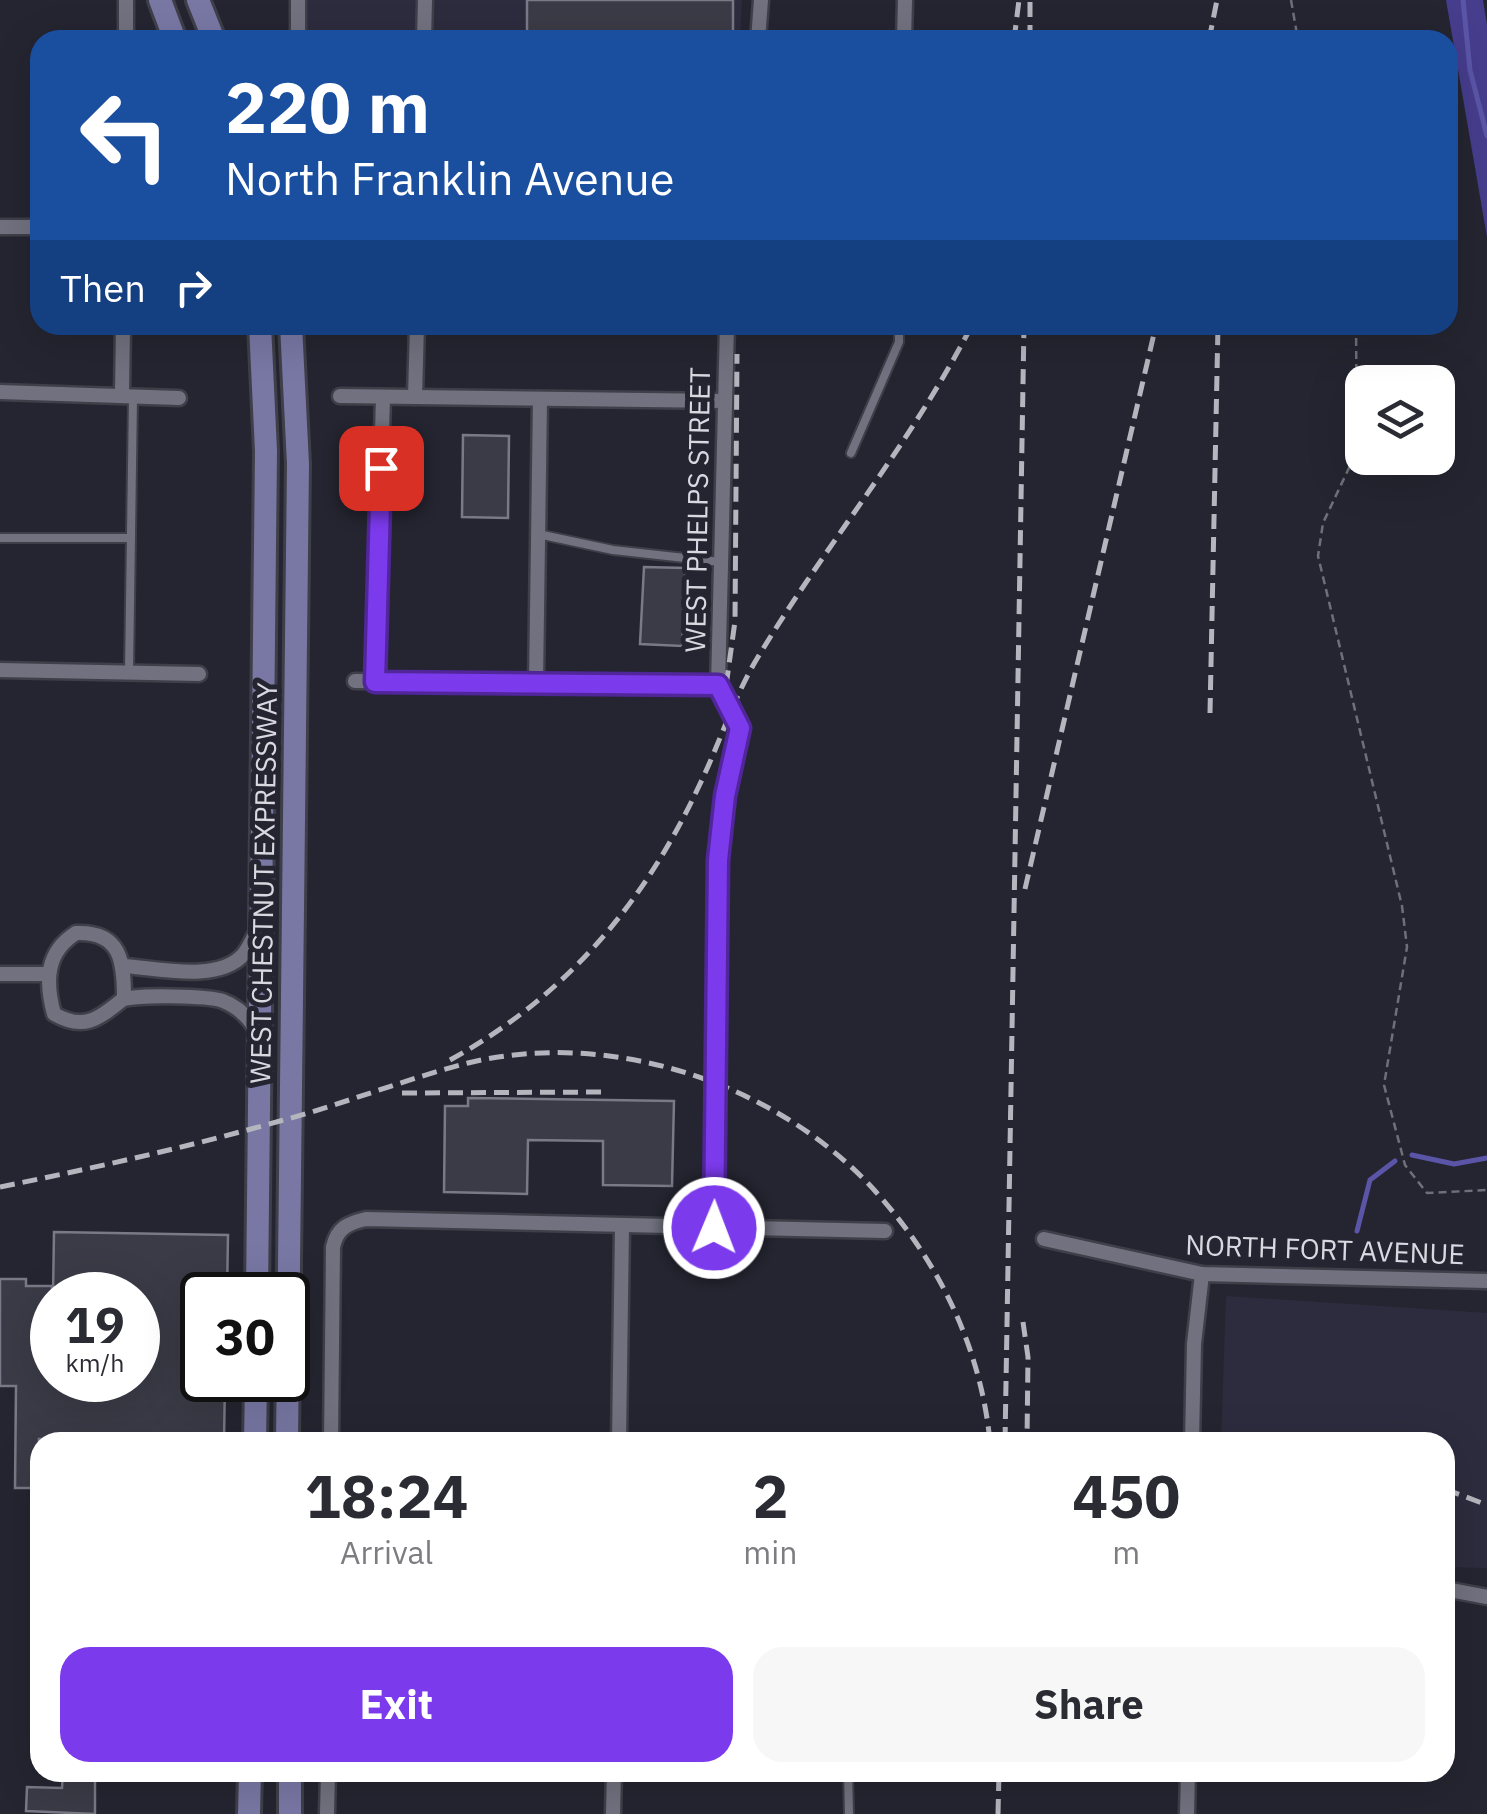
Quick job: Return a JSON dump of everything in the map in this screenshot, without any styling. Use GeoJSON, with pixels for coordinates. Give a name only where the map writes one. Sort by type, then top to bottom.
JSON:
{"type":"FeatureCollection","features":[{"type":"Feature","properties":{"kind":"main road"},"geometry":{"type":"LineString","coordinates":[[160,0],[170,30]]}},
{"type":"Feature","properties":{"kind":"main road"},"geometry":{"type":"LineString","coordinates":[[198,0],[210,30]]}},
{"type":"Feature","properties":{"kind":"main road","name":"WEST CHESTNUT EXPRESSWAY"},"geometry":{"type":"LineString","coordinates":[[257,1272],[266,450],[260,335]]}},
{"type":"Feature","properties":{"kind":"main road","name":"WEST CHESTNUT EXPRESSWAY"},"geometry":{"type":"LineString","coordinates":[[288,1432],[298,464],[292,335]]}},
{"type":"Feature","properties":{"kind":"main road"},"geometry":{"type":"LineString","coordinates":[[255,1432],[256,1402]]}},
{"type":"Feature","properties":{"kind":"main road"},"geometry":{"type":"LineString","coordinates":[[249,1814],[250,1782]]}},
{"type":"Feature","properties":{"kind":"main road"},"geometry":{"type":"LineString","coordinates":[[290,1782],[290,1814]]}},
{"type":"Feature","properties":{"kind":"street"},"geometry":{"type":"LineString","coordinates":[[126,0],[126,30]]}},
{"type":"Feature","properties":{"kind":"street"},"geometry":{"type":"LineString","coordinates":[[298,0],[298,30]]}},
{"type":"Feature","properties":{"kind":"street"},"geometry":{"type":"LineString","coordinates":[[424,30],[425,0]]}},
{"type":"Feature","properties":{"kind":"street"},"geometry":{"type":"LineString","coordinates":[[759,30],[761,0]]}},
{"type":"Feature","properties":{"kind":"street"},"geometry":{"type":"LineString","coordinates":[[904,30],[905,0]]}},
{"type":"Feature","properties":{"kind":"street"},"geometry":{"type":"LineString","coordinates":[[0,226],[30,228]]}},
{"type":"Feature","properties":{"kind":"street"},"geometry":{"type":"LineString","coordinates":[[124,335],[128,393]]}},
{"type":"Feature","properties":{"kind":"street"},"geometry":{"type":"LineString","coordinates":[[415,397],[417,335]]}},
{"type":"Feature","properties":{"kind":"street","name":"WEST PHELPS STREET"},"geometry":{"type":"LineString","coordinates":[[714,1228],[718,860],[725,796],[740,728],[718,685],[727,335]]}},
{"type":"Feature","properties":{"kind":"street"},"geometry":{"type":"LineString","coordinates":[[0,392],[128,393],[179,398]]}},
{"type":"Feature","properties":{"kind":"street"},"geometry":{"type":"LineString","coordinates":[[340,396],[724,401]]}},
{"type":"Feature","properties":{"kind":"street"},"geometry":{"type":"LineString","coordinates":[[375,682],[383,397]]}},
{"type":"Feature","properties":{"kind":"street"},"geometry":{"type":"LineString","coordinates":[[536,683],[540,398]]}},
{"type":"Feature","properties":{"kind":"street"},"geometry":{"type":"LineString","coordinates":[[0,670],[199,674]]}},
{"type":"Feature","properties":{"kind":"street"},"geometry":{"type":"LineString","coordinates":[[355,681],[718,685]]}},
{"type":"Feature","properties":{"kind":"street"},"geometry":{"type":"LineString","coordinates":[[124,966],[201,971],[222,966],[242,957],[262,922]]}},
{"type":"Feature","properties":{"kind":"street"},"geometry":{"type":"LineString","coordinates":[[124,998],[124,966],[118,947],[108,938],[76,932],[62,942],[49,974],[54,1014],[66,1020],[82,1024],[100,1018],[124,998],[222,1000],[247,1016],[260,1036]]}},
{"type":"Feature","properties":{"kind":"street"},"geometry":{"type":"LineString","coordinates":[[0,974],[49,974]]}},
{"type":"Feature","properties":{"kind":"street"},"geometry":{"type":"LineString","coordinates":[[331,1432],[333,1246],[336,1234],[347,1225],[366,1219],[622,1228],[885,1231]]}},
{"type":"Feature","properties":{"kind":"street"},"geometry":{"type":"LineString","coordinates":[[619,1432],[622,1228]]}},
{"type":"Feature","properties":{"kind":"street","name":"NORTH FORT AVENUE"},"geometry":{"type":"LineString","coordinates":[[1044,1239],[1202,1274],[1487,1281]]}},
{"type":"Feature","properties":{"kind":"street"},"geometry":{"type":"LineString","coordinates":[[1192,1432],[1194,1344],[1202,1274]]}},
{"type":"Feature","properties":{"kind":"street"},"geometry":{"type":"LineString","coordinates":[[1455,1591],[1487,1597]]}},
{"type":"Feature","properties":{"kind":"street"},"geometry":{"type":"LineString","coordinates":[[328,1782],[328,1814]]}},
{"type":"Feature","properties":{"kind":"street"},"geometry":{"type":"LineString","coordinates":[[614,1782],[614,1814]]}},
{"type":"Feature","properties":{"kind":"street"},"geometry":{"type":"LineString","coordinates":[[1187,1814],[1188,1782]]}},
{"type":"Feature","properties":{"kind":"lane"},"geometry":{"type":"LineString","coordinates":[[851,453],[899,335]]}},
{"type":"Feature","properties":{"kind":"lane"},"geometry":{"type":"LineString","coordinates":[[128,393],[129,672]]}},
{"type":"Feature","properties":{"kind":"lane"},"geometry":{"type":"LineString","coordinates":[[538,534],[613,550],[721,562]]}},
{"type":"Feature","properties":{"kind":"lane"},"geometry":{"type":"LineString","coordinates":[[0,538],[128,538]]}},
{"type":"Feature","properties":{"kind":"lane"},"geometry":{"type":"LineString","coordinates":[[848,1782],[849,1814]]}},
{"type":"Feature","properties":{"kind":"path"},"geometry":{"type":"LineString","coordinates":[[1291,0],[1296,30]]}},
{"type":"Feature","properties":{"kind":"path"},"geometry":{"type":"LineString","coordinates":[[1356,335],[1357,450],[1323,523],[1318,556],[1402,906],[1407,948],[1384,1086],[1405,1166],[1426,1193],[1487,1190]]}},
{"type":"Feature","properties":{"kind":"shaded area"},"geometry":{"type":"Polygon","coordinates":[[[302,0],[742,0],[740,30],[302,30],[302,0]]]}},
{"type":"Feature","properties":{"kind":"shaded area"},"geometry":{"type":"Polygon","coordinates":[[[1446,0],[1483,0],[1487,25],[1487,237],[1458,69],[1458,30],[1451,30],[1446,0]]]}},
{"type":"Feature","properties":{"kind":"shaded area"},"geometry":{"type":"Polygon","coordinates":[[[1226,1296],[1487,1313],[1487,1568],[1455,1567],[1455,1432],[1221,1432],[1226,1296]]]}},
{"type":"Feature","properties":{"kind":"building"},"geometry":{"type":"Polygon","coordinates":[[[527,0],[733,0],[733,30],[527,30],[527,0]]]}},
{"type":"Feature","properties":{"kind":"building"},"geometry":{"type":"Polygon","coordinates":[[[463,435],[509,436],[508,518],[462,517],[463,435]]]}},
{"type":"Feature","properties":{"kind":"building"},"geometry":{"type":"Polygon","coordinates":[[[644,567],[686,568],[682,646],[640,644],[644,567]]]}},
{"type":"Feature","properties":{"kind":"building"},"geometry":{"type":"Polygon","coordinates":[[[468,1098],[674,1101],[672,1186],[603,1185],[603,1141],[528,1140],[527,1194],[444,1192],[445,1106],[468,1106],[468,1098]]]}},
{"type":"Feature","properties":{"kind":"building"},"geometry":{"type":"Polygon","coordinates":[[[54,1232],[228,1235],[227,1272],[180,1272],[180,1402],[225,1402],[224,1432],[30,1432],[30,1488],[15,1488],[16,1386],[0,1386],[0,1279],[26,1279],[26,1286],[30,1286],[30,1402],[160,1402],[160,1272],[53,1272],[54,1232]]]}},
{"type":"Feature","properties":{"kind":"building"},"geometry":{"type":"Polygon","coordinates":[[[62,1782],[95,1782],[95,1814],[26,1811],[27,1787],[62,1788],[62,1782]]]}},
{"type":"Feature","properties":{"kind":"waterway"},"geometry":{"type":"LineString","coordinates":[[1463,0],[1470,70],[1487,136]]}},
{"type":"Feature","properties":{"kind":"waterway"},"geometry":{"type":"LineString","coordinates":[[1412,1155],[1454,1164],[1487,1158]]}},
{"type":"Feature","properties":{"kind":"waterway"},"geometry":{"type":"LineString","coordinates":[[1357,1231],[1370,1180],[1395,1161]]}},
{"type":"Feature","properties":{"kind":"railway"},"geometry":{"type":"LineString","coordinates":[[1015,30],[1019,0]]}},
{"type":"Feature","properties":{"kind":"railway"},"geometry":{"type":"LineString","coordinates":[[1030,0],[1030,30]]}},
{"type":"Feature","properties":{"kind":"railway"},"geometry":{"type":"LineString","coordinates":[[1211,30],[1217,0]]}},
{"type":"Feature","properties":{"kind":"railway"},"geometry":{"type":"LineString","coordinates":[[450,1060],[530,1007],[565,977],[626,908],[677,829],[755,662],[922,412],[967,335]]}},
{"type":"Feature","properties":{"kind":"railway"},"geometry":{"type":"LineString","coordinates":[[1005,1432],[1024,335]]}},
{"type":"Feature","properties":{"kind":"railway"},"geometry":{"type":"LineString","coordinates":[[1025,889],[1154,335]]}},
{"type":"Feature","properties":{"kind":"railway"},"geometry":{"type":"LineString","coordinates":[[1210,713],[1218,335]]}},
{"type":"Feature","properties":{"kind":"railway"},"geometry":{"type":"LineString","coordinates":[[723,708],[735,621],[737,354]]}},
{"type":"Feature","properties":{"kind":"railway"},"geometry":{"type":"LineString","coordinates":[[0,1187],[245,1131],[468,1063],[523,1054],[578,1053],[634,1060],[689,1074],[742,1094],[791,1121],[836,1154],[876,1192],[919,1247],[953,1308],[977,1373],[989,1432]]}},
{"type":"Feature","properties":{"kind":"railway"},"geometry":{"type":"LineString","coordinates":[[402,1093],[607,1092]]}},
{"type":"Feature","properties":{"kind":"railway"},"geometry":{"type":"LineString","coordinates":[[1023,1322],[1028,1357],[1027,1432]]}},
{"type":"Feature","properties":{"kind":"railway"},"geometry":{"type":"LineString","coordinates":[[1455,1493],[1487,1505]]}},
{"type":"Feature","properties":{"kind":"railway"},"geometry":{"type":"LineString","coordinates":[[998,1814],[999,1782]]}},
{"type":"Feature","properties":{"kind":"route"},"geometry":{"type":"LineString","coordinates":[[381,468],[375,682],[718,685],[738,718],[738,743],[725,796],[718,860],[714,1228]]}}]}
